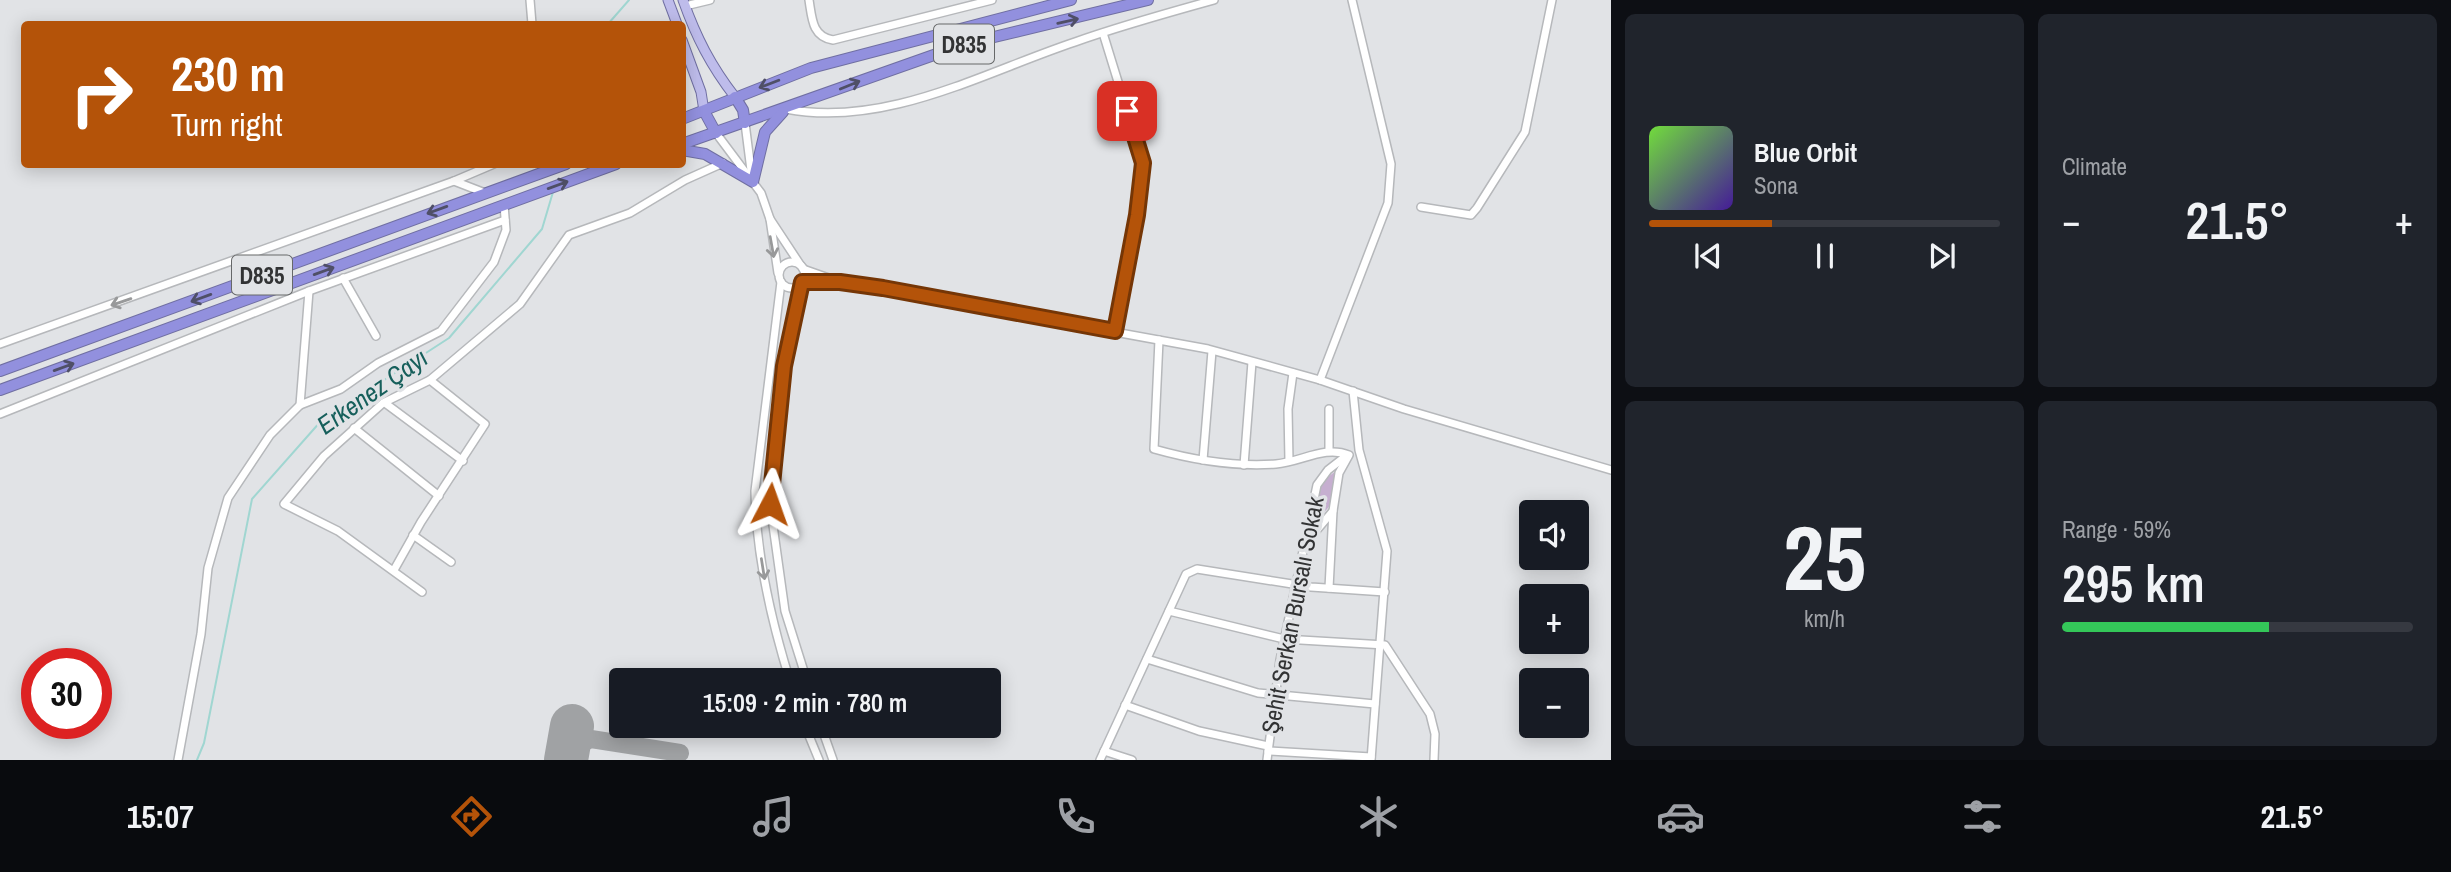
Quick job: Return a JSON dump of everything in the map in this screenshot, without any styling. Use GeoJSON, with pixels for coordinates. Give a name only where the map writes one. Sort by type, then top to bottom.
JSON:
{"type":"FeatureCollection","features":[{"type":"Feature","properties":{"kind":"highway","name":"D835"},"geometry":{"type":"LineString","coordinates":[[686,118],[735,97],[858,55],[1071,0]]}},
{"type":"Feature","properties":{"kind":"highway","name":"D835"},"geometry":{"type":"LineString","coordinates":[[686,143],[965,44],[1148,0]]}},
{"type":"Feature","properties":{"kind":"highway"},"geometry":{"type":"LineString","coordinates":[[735,97],[743,110],[745,123]]}},
{"type":"Feature","properties":{"kind":"highway"},"geometry":{"type":"LineString","coordinates":[[686,151],[705,154],[753,182],[765,132],[786,109]]}},
{"type":"Feature","properties":{"kind":"highway"},"geometry":{"type":"LineString","coordinates":[[704,111],[716,133]]}},
{"type":"Feature","properties":{"kind":"highway","name":"D835"},"geometry":{"type":"LineString","coordinates":[[0,371],[556,168]]}},
{"type":"Feature","properties":{"kind":"highway","name":"D835"},"geometry":{"type":"LineString","coordinates":[[0,390],[605,168]]}},
{"type":"Feature","properties":{"kind":"main road"},"geometry":{"type":"LineString","coordinates":[[668,0],[676,21]]}},
{"type":"Feature","properties":{"kind":"main road"},"geometry":{"type":"LineString","coordinates":[[684,3],[708,59],[735,97]]}},
{"type":"Feature","properties":{"kind":"main road"},"geometry":{"type":"LineString","coordinates":[[686,51],[701,92],[704,111]]}},
{"type":"Feature","properties":{"kind":"street"},"geometry":{"type":"LineString","coordinates":[[530,0],[532,21]]}},
{"type":"Feature","properties":{"kind":"street"},"geometry":{"type":"LineString","coordinates":[[684,3],[710,0]]}},
{"type":"Feature","properties":{"kind":"street"},"geometry":{"type":"LineString","coordinates":[[809,0],[815,29],[824,38],[833,40],[971,3],[992,0]]}},
{"type":"Feature","properties":{"kind":"street"},"geometry":{"type":"LineString","coordinates":[[786,109],[812,114],[885,108],[1103,33],[1213,0]]}},
{"type":"Feature","properties":{"kind":"street"},"geometry":{"type":"LineString","coordinates":[[1320,380],[1388,203],[1391,185],[1391,164],[1352,0]]}},
{"type":"Feature","properties":{"kind":"street"},"geometry":{"type":"LineString","coordinates":[[1421,207],[1471,215],[1478,208],[1525,132],[1552,0]]}},
{"type":"Feature","properties":{"kind":"street"},"geometry":{"type":"LineString","coordinates":[[1103,33],[1143,163],[1137,215],[1115,331]]}},
{"type":"Feature","properties":{"kind":"street"},"geometry":{"type":"LineString","coordinates":[[745,123],[753,182]]}},
{"type":"Feature","properties":{"kind":"street"},"geometry":{"type":"LineString","coordinates":[[716,133],[753,182],[770,219],[802,267],[784,366],[770,504],[785,611],[803,668]]}},
{"type":"Feature","properties":{"kind":"street"},"geometry":{"type":"LineString","coordinates":[[422,592],[338,531],[284,504],[324,456],[384,403],[430,380],[520,304],[569,235],[605,225],[685,180],[723,163]]}},
{"type":"Feature","properties":{"kind":"street"},"geometry":{"type":"LineString","coordinates":[[0,344],[485,168]]}},
{"type":"Feature","properties":{"kind":"street"},"geometry":{"type":"LineString","coordinates":[[454,181],[485,193]]}},
{"type":"Feature","properties":{"kind":"street"},"geometry":{"type":"LineString","coordinates":[[178,760],[201,634],[208,568],[228,498],[270,435],[300,405],[341,389],[378,363],[441,331],[494,262],[506,230],[504,205]]}},
{"type":"Feature","properties":{"kind":"street"},"geometry":{"type":"LineString","coordinates":[[770,219],[780,279],[791,288],[800,284],[840,282]]}},
{"type":"Feature","properties":{"kind":"street"},"geometry":{"type":"LineString","coordinates":[[0,414],[309,291],[505,220]]}},
{"type":"Feature","properties":{"kind":"street"},"geometry":{"type":"LineString","coordinates":[[786,668],[774,631],[756,522],[755,491],[780,279],[785,264],[793,262],[840,282],[1212,351],[1320,380],[1611,470]]}},
{"type":"Feature","properties":{"kind":"street"},"geometry":{"type":"LineString","coordinates":[[343,278],[376,336]]}},
{"type":"Feature","properties":{"kind":"street"},"geometry":{"type":"LineString","coordinates":[[300,405],[309,291]]}},
{"type":"Feature","properties":{"kind":"street"},"geometry":{"type":"LineString","coordinates":[[1159,340],[1154,449],[1203,460],[1244,465],[1289,461],[1329,451],[1349,455],[1339,473],[1333,510],[1329,588]]}},
{"type":"Feature","properties":{"kind":"street"},"geometry":{"type":"LineString","coordinates":[[1203,460],[1212,351]]}},
{"type":"Feature","properties":{"kind":"street"},"geometry":{"type":"LineString","coordinates":[[1244,465],[1252,362]]}},
{"type":"Feature","properties":{"kind":"street"},"geometry":{"type":"LineString","coordinates":[[1289,461],[1288,409],[1293,373]]}},
{"type":"Feature","properties":{"kind":"street"},"geometry":{"type":"LineString","coordinates":[[394,570],[485,424],[430,380]]}},
{"type":"Feature","properties":{"kind":"street"},"geometry":{"type":"LineString","coordinates":[[1125,705],[1199,731],[1268,748],[1371,759],[1387,551],[1359,450],[1353,391]]}},
{"type":"Feature","properties":{"kind":"street"},"geometry":{"type":"LineString","coordinates":[[384,403],[463,461]]}},
{"type":"Feature","properties":{"kind":"street"},"geometry":{"type":"LineString","coordinates":[[1329,409],[1329,451]]}},
{"type":"Feature","properties":{"kind":"street"},"geometry":{"type":"LineString","coordinates":[[355,428],[439,496]]}},
{"type":"Feature","properties":{"kind":"street","name":"Şehit Serkan Bursalı Sokak"},"geometry":{"type":"LineString","coordinates":[[1267,760],[1284,639],[1320,478],[1359,450]]}},
{"type":"Feature","properties":{"kind":"street"},"geometry":{"type":"LineString","coordinates":[[1304,545],[1333,510]]}},
{"type":"Feature","properties":{"kind":"street"},"geometry":{"type":"LineString","coordinates":[[414,535],[451,562]]}},
{"type":"Feature","properties":{"kind":"street"},"geometry":{"type":"LineString","coordinates":[[1100,760],[1186,574],[1197,569],[1295,585],[1385,592]]}},
{"type":"Feature","properties":{"kind":"street"},"geometry":{"type":"LineString","coordinates":[[1169,611],[1284,639],[1380,643],[1391,649],[1430,714],[1435,734],[1434,760]]}},
{"type":"Feature","properties":{"kind":"street"},"geometry":{"type":"LineString","coordinates":[[1147,659],[1233,688],[1274,696],[1376,704]]}},
{"type":"Feature","properties":{"kind":"street"},"geometry":{"type":"LineString","coordinates":[[810,738],[817,756],[828,747]]}},
{"type":"Feature","properties":{"kind":"street"},"geometry":{"type":"LineString","coordinates":[[825,738],[833,760]]}},
{"type":"Feature","properties":{"kind":"street"},"geometry":{"type":"LineString","coordinates":[[1104,751],[1132,760]]}},
{"type":"Feature","properties":{"kind":"shaded area"},"geometry":{"type":"Polygon","coordinates":[[[1336,471],[1332,503],[1311,528],[1321,482],[1336,471]]]}},
{"type":"Feature","properties":{"kind":"waterway","name":"Erkenez Çayı"},"geometry":{"type":"LineString","coordinates":[[611,21],[629,0]]}},
{"type":"Feature","properties":{"kind":"waterway","name":"Erkenez Çayı"},"geometry":{"type":"LineString","coordinates":[[197,760],[204,743],[252,499],[321,421],[449,338],[542,229],[553,192]]}},
{"type":"Feature","properties":{"kind":"taxiway"},"geometry":{"type":"LineString","coordinates":[[568,750],[591,739],[680,753]]}},
{"type":"Feature","properties":{"kind":"runway"},"geometry":{"type":"LineString","coordinates":[[566,760],[572,726]]}},
{"type":"Feature","properties":{"kind":"route"},"geometry":{"type":"LineString","coordinates":[[770,504],[784,366],[791,323],[802,282],[840,282],[883,288],[1115,331],[1137,215],[1143,163],[1127,111]]}}]}
